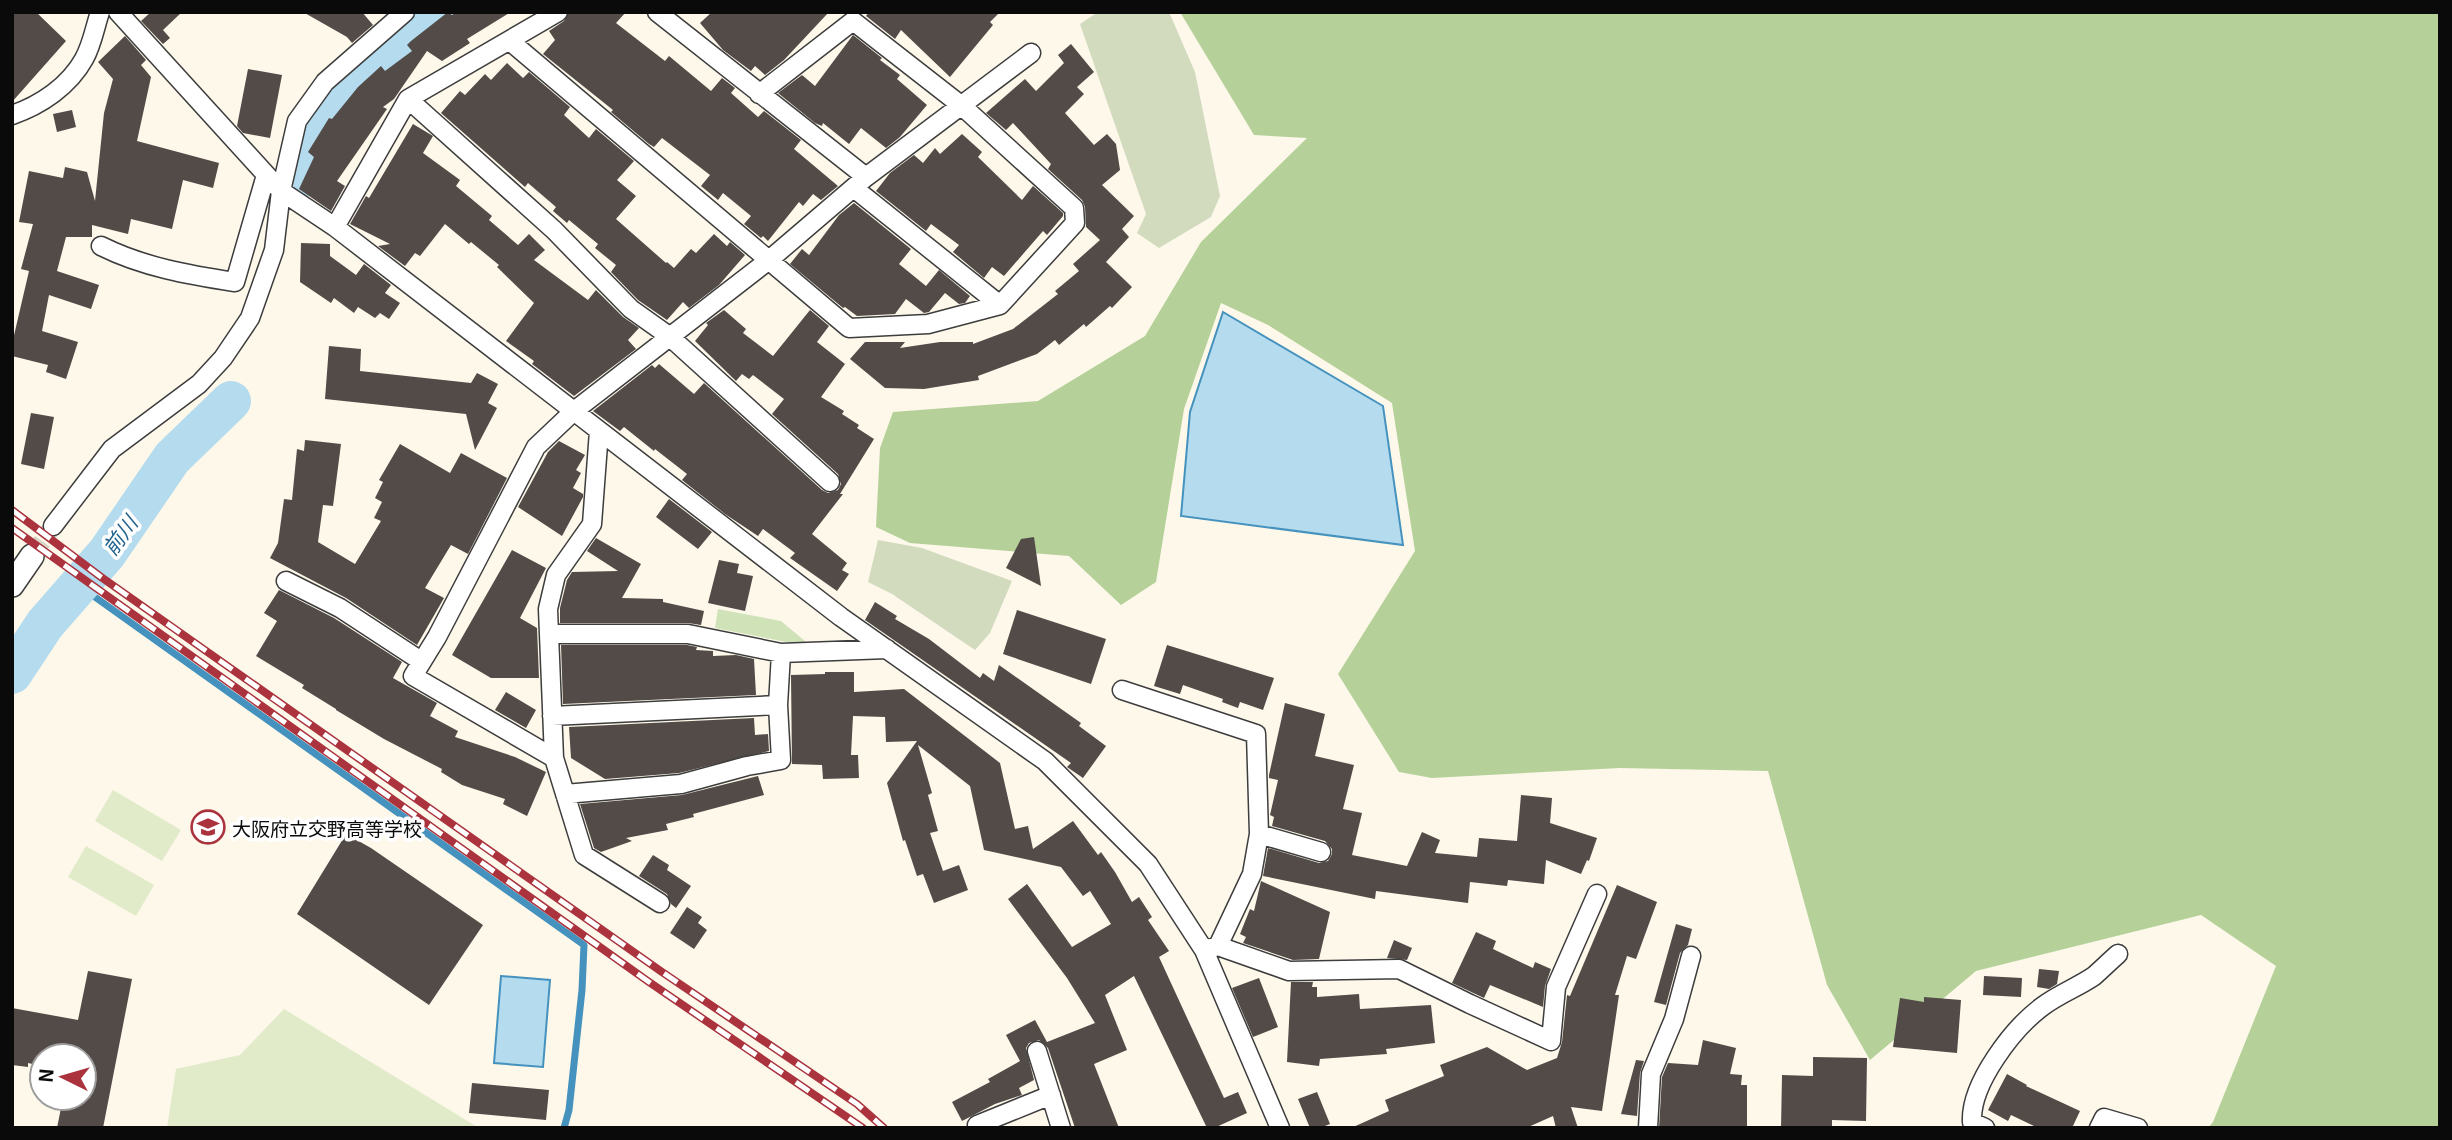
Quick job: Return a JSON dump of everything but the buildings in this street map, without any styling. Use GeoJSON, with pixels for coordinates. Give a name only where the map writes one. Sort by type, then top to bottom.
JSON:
{"type":"FeatureCollection","features":[{"type":"Feature","properties":{"kind":"street"},"geometry":{"type":"LineString","coordinates":[[12,115],[32,108],[68,81],[85,57],[100,12]]}},
{"type":"Feature","properties":{"kind":"street"},"geometry":{"type":"LineString","coordinates":[[118,12],[281,191],[335,227],[841,617],[1045,761],[1148,864],[1211,948],[1280,1128]]}},
{"type":"Feature","properties":{"kind":"street"},"geometry":{"type":"LineString","coordinates":[[53,526],[112,449],[199,384],[223,358],[250,318],[274,250],[281,191],[297,121],[325,82],[405,12]]}},
{"type":"Feature","properties":{"kind":"street"},"geometry":{"type":"LineString","coordinates":[[335,227],[408,99],[558,12]]}},
{"type":"Feature","properties":{"kind":"street"},"geometry":{"type":"LineString","coordinates":[[657,12],[759,94],[1000,305]]}},
{"type":"Feature","properties":{"kind":"street"},"geometry":{"type":"LineString","coordinates":[[510,42],[849,328],[928,324],[1000,305],[1075,223],[1074,208],[962,106],[853,21],[759,94]]}},
{"type":"Feature","properties":{"kind":"street"},"geometry":{"type":"LineString","coordinates":[[554,758],[413,676],[437,637],[536,447],[574,411],[768,260],[860,183],[1031,53]]}},
{"type":"Feature","properties":{"kind":"street"},"geometry":{"type":"LineString","coordinates":[[408,99],[554,230],[631,309],[669,336],[830,482]]}},
{"type":"Feature","properties":{"kind":"street"},"geometry":{"type":"LineString","coordinates":[[101,246],[121,256],[185,274],[235,282],[266,175]]}},
{"type":"Feature","properties":{"kind":"street"},"geometry":{"type":"LineString","coordinates":[[599,431],[592,524],[556,575],[548,610],[554,758],[584,855],[660,903]]}},
{"type":"Feature","properties":{"kind":"street"},"geometry":{"type":"LineString","coordinates":[[12,585],[32,556]]}},
{"type":"Feature","properties":{"kind":"street"},"geometry":{"type":"LineString","coordinates":[[286,581],[340,608],[421,661]]}},
{"type":"Feature","properties":{"kind":"street"},"geometry":{"type":"LineString","coordinates":[[549,634],[688,634],[782,653],[887,649]]}},
{"type":"Feature","properties":{"kind":"street"},"geometry":{"type":"LineString","coordinates":[[565,794],[681,784],[747,766],[781,760],[778,705],[782,653]]}},
{"type":"Feature","properties":{"kind":"street"},"geometry":{"type":"LineString","coordinates":[[1122,690],[1256,734],[1259,834],[1252,874],[1211,948]]}},
{"type":"Feature","properties":{"kind":"street"},"geometry":{"type":"LineString","coordinates":[[552,716],[778,705]]}},
{"type":"Feature","properties":{"kind":"street"},"geometry":{"type":"LineString","coordinates":[[1259,834],[1321,852]]}},
{"type":"Feature","properties":{"kind":"street"},"geometry":{"type":"LineString","coordinates":[[1211,948],[1289,971],[1399,969],[1551,1041],[1556,987],[1597,894]]}},
{"type":"Feature","properties":{"kind":"street"},"geometry":{"type":"LineString","coordinates":[[1985,1128],[1972,1122],[1971,1108],[1989,1069],[2018,1028],[2043,1006],[2094,975],[2118,954]]}},
{"type":"Feature","properties":{"kind":"street"},"geometry":{"type":"LineString","coordinates":[[1648,1128],[1651,1074],[1674,1019],[1691,956]]}},
{"type":"Feature","properties":{"kind":"street"},"geometry":{"type":"LineString","coordinates":[[1037,1051],[1061,1128]]}},
{"type":"Feature","properties":{"kind":"street"},"geometry":{"type":"LineString","coordinates":[[977,1125],[1051,1095]]}},
{"type":"Feature","properties":{"kind":"street"},"geometry":{"type":"LineString","coordinates":[[2099,1128],[2104,1118],[2138,1128]]}},
{"type":"Feature","properties":{"kind":"green space"},"geometry":{"type":"Polygon","coordinates":[[[1098,12],[1169,12],[1195,72],[1220,196],[1211,217],[1159,248],[1137,233],[1146,214],[1080,24],[1098,12]]]}},
{"type":"Feature","properties":{"kind":"green space"},"geometry":{"type":"Polygon","coordinates":[[[1180,12],[2440,12],[2440,1128],[2208,1128],[2213,1122],[2276,966],[2201,915],[1976,971],[1870,1060],[1827,985],[1768,771],[1620,768],[1432,778],[1399,772],[1338,674],[1415,551],[1392,403],[1268,325],[1221,303],[1184,409],[1156,582],[1121,605],[1069,556],[910,543],[876,527],[880,448],[893,412],[1038,401],[1145,336],[1201,242],[1307,138],[1254,135],[1180,12]]]}},
{"type":"Feature","properties":{"kind":"green space"},"geometry":{"type":"Polygon","coordinates":[[[878,540],[922,548],[1012,581],[990,633],[975,650],[892,594],[868,582],[878,540]]]}},
{"type":"Feature","properties":{"kind":"green space"},"geometry":{"type":"Polygon","coordinates":[[[718,609],[781,621],[812,647],[715,628],[718,609]]]}},
{"type":"Feature","properties":{"kind":"green space"},"geometry":{"type":"Polygon","coordinates":[[[113,790],[181,830],[162,861],[95,821],[113,790]]]}},
{"type":"Feature","properties":{"kind":"green space"},"geometry":{"type":"Polygon","coordinates":[[[86,846],[154,885],[136,916],[68,877],[86,846]]]}},
{"type":"Feature","properties":{"kind":"green space"},"geometry":{"type":"Polygon","coordinates":[[[284,1009],[479,1128],[167,1128],[176,1069],[240,1055],[284,1009]]]}},
{"type":"Feature","properties":{"kind":"water"},"geometry":{"type":"Polygon","coordinates":[[[1223,312],[1383,406],[1403,545],[1181,516],[1190,412],[1223,312]]]}},
{"type":"Feature","properties":{"kind":"water"},"geometry":{"type":"Polygon","coordinates":[[[501,976],[550,980],[543,1067],[494,1063],[501,976]]]}},
{"type":"Feature","properties":{"kind":"waterway","name":"前川"},"geometry":{"type":"LineString","coordinates":[[296,181],[311,128],[405,35],[439,12]]}},
{"type":"Feature","properties":{"kind":"waterway","name":"前川"},"geometry":{"type":"LineString","coordinates":[[12,674],[45,624],[107,553],[172,458],[231,401]]}},
{"type":"Feature","properties":{"kind":"waterway"},"geometry":{"type":"LineString","coordinates":[[78,585],[584,945],[569,1110],[564,1128]]}},
{"type":"Feature","properties":{"kind":"tunnel"},"geometry":{"type":"LineString","coordinates":[[32,556],[53,526]]}},
{"type":"Feature","properties":{"kind":"railway"},"geometry":{"type":"LineString","coordinates":[[12,510],[101,577],[662,972],[857,1104],[884,1128]]}},
{"type":"Feature","properties":{"kind":"railway"},"geometry":{"type":"LineString","coordinates":[[12,528],[649,982],[863,1128]]}},
{"type":"Feature","properties":{"kind":"place","name":"大阪府立交野高等学校"},"geometry":{"type":"Point","coordinates":[208,827]}}]}
